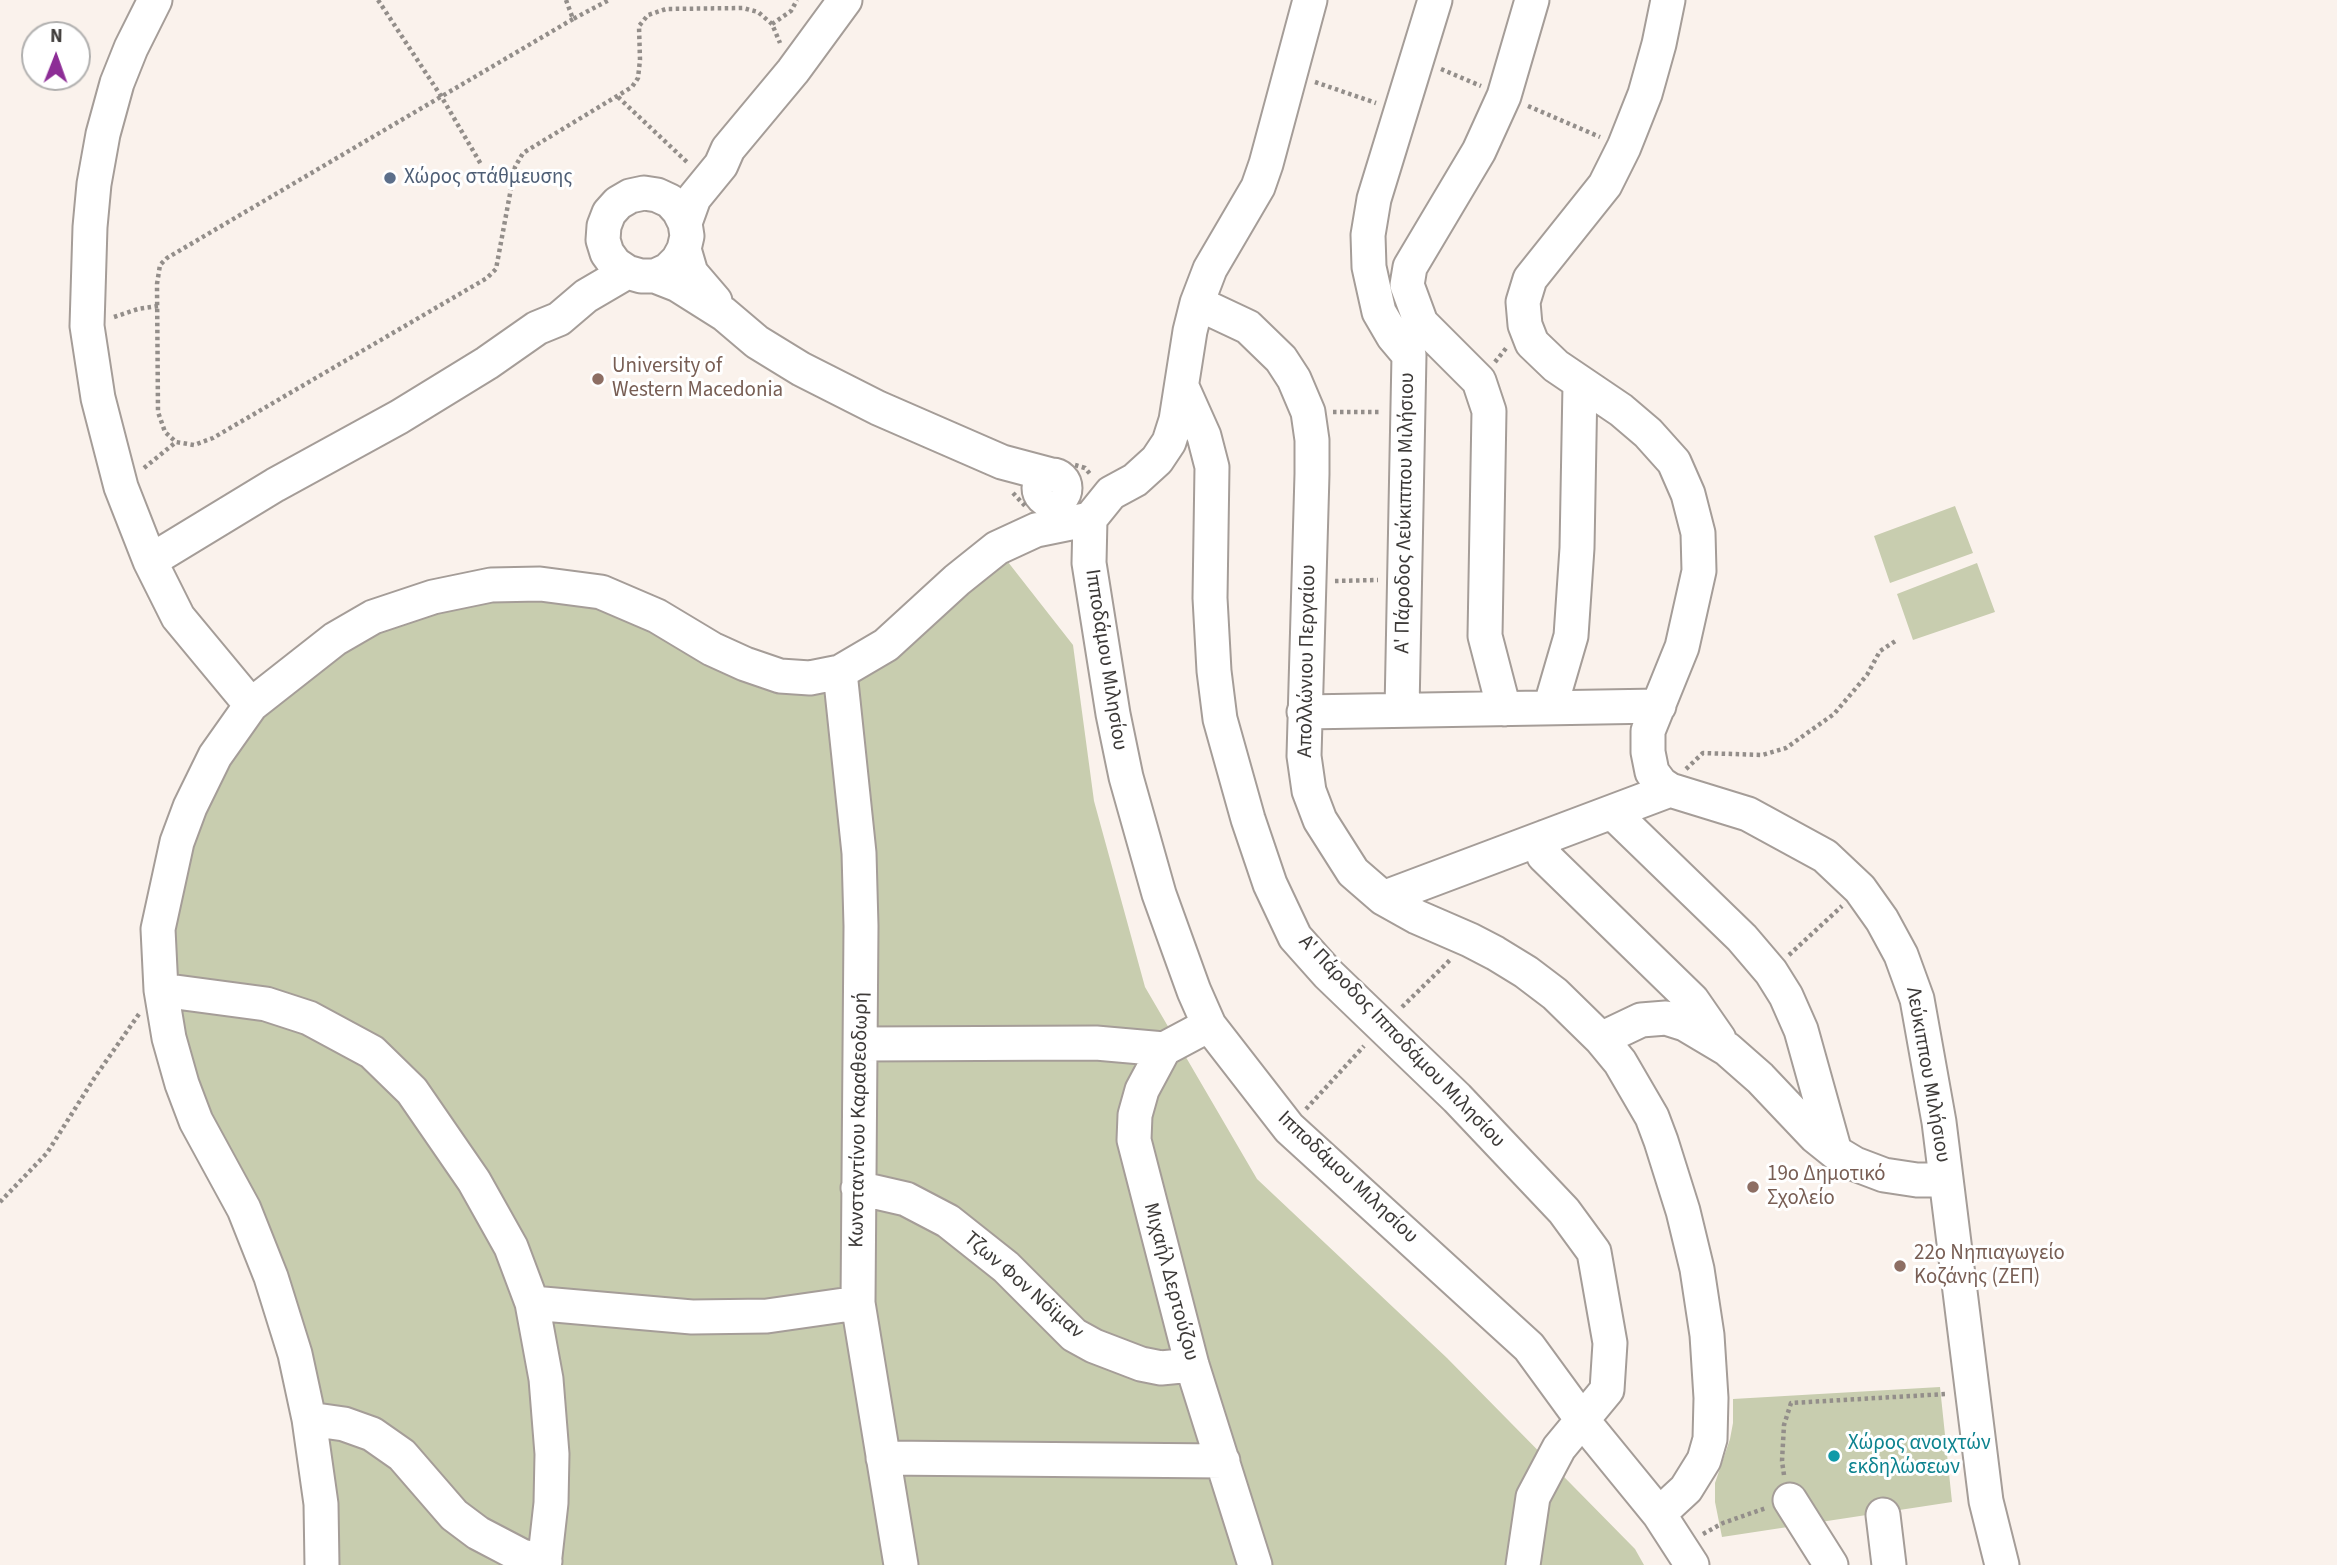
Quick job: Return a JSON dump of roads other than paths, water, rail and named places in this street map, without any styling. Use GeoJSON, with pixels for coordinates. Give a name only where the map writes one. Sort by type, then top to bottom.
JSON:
{"type":"FeatureCollection","features":[{"type":"Feature","properties":{"kind":"street"},"geometry":{"type":"LineString","coordinates":[[155,0],[117,83],[103,134],[90,227],[87,326],[98,398],[121,486],[150,561],[178,617],[251,705]]}},
{"type":"Feature","properties":{"kind":"street"},"geometry":{"type":"LineString","coordinates":[[150,561],[275,485],[399,417],[488,363],[537,328],[559,318],[586,296],[641,274],[668,270],[678,260],[694,198],[721,165],[728,149],[793,71],[845,0]]}},
{"type":"Feature","properties":{"kind":"street"},"geometry":{"type":"LineString","coordinates":[[322,1565],[320,1504],[309,1419],[295,1354],[271,1277],[244,1209],[196,1121],[182,1084],[169,1038],[161,990],[158,929],[177,842],[190,807],[215,756],[251,705],[335,639],[373,617],[433,597],[491,584],[540,583],[601,592],[657,616],[712,649],[745,664],[780,676],[810,678],[840,672],[886,645],[957,580],[997,548],[1036,530],[1090,519],[1111,493],[1135,480],[1157,460],[1169,442],[1182,389],[1197,303],[1210,269],[1258,187],[1310,0]]}},
{"type":"Feature","properties":{"kind":"street","name":"Α' Πάροδος Λεύκιππου Μιλήσιου"},"geometry":{"type":"LineString","coordinates":[[1402,710],[1409,355],[1393,336],[1379,312],[1368,267],[1368,236],[1374,199],[1436,0]]}},
{"type":"Feature","properties":{"kind":"street"},"geometry":{"type":"LineString","coordinates":[[1504,709],[1485,636],[1489,411],[1479,382],[1421,323],[1407,285],[1410,267],[1479,151],[1504,96],[1532,0]]}},
{"type":"Feature","properties":{"kind":"street"},"geometry":{"type":"LineString","coordinates":[[1668,0],[1645,94],[1624,146],[1605,185],[1530,279],[1523,302],[1525,325],[1532,343],[1556,366],[1621,410],[1648,433],[1674,462],[1688,494],[1698,533],[1699,571],[1682,647],[1648,731],[1648,752],[1653,772],[1661,784],[1670,790]]}},
{"type":"Feature","properties":{"kind":"street"},"geometry":{"type":"LineString","coordinates":[[657,195],[680,186],[713,157],[728,149]]}},
{"type":"Feature","properties":{"kind":"street"},"geometry":{"type":"LineString","coordinates":[[537,328],[552,307],[576,287],[595,265],[609,213],[618,203],[643,193],[670,201],[679,211],[691,273],[724,314]]}},
{"type":"Feature","properties":{"kind":"street"},"geometry":{"type":"LineString","coordinates":[[603,240],[607,253],[615,264],[678,285],[724,314],[757,342],[801,369],[878,408],[1002,462],[1050,487],[1090,519]]}},
{"type":"Feature","properties":{"kind":"street","name":"Απολλώνιου Περγαίου"},"geometry":{"type":"LineString","coordinates":[[1197,303],[1248,327],[1281,359],[1294,379],[1308,412],[1312,440],[1304,756],[1309,791],[1320,820],[1353,872],[1383,898],[1417,917],[1470,940],[1526,972],[1555,994],[1601,1039],[1632,1081],[1661,1141],[1683,1211],[1697,1269],[1707,1335],[1710,1439],[1704,1460],[1686,1489],[1660,1514]]}},
{"type":"Feature","properties":{"kind":"street"},"geometry":{"type":"LineString","coordinates":[[1550,708],[1571,636],[1577,548],[1580,384]]}},
{"type":"Feature","properties":{"kind":"street","name":"Α' Πάροδος Ιπποδάμου Μιλησίου"},"geometry":{"type":"LineString","coordinates":[[1182,389],[1207,443],[1212,467],[1210,598],[1220,719],[1248,819],[1270,884],[1295,937],[1320,965],[1457,1098],[1564,1211],[1594,1252],[1610,1343],[1607,1390],[1559,1448],[1533,1497],[1523,1565]]}},
{"type":"Feature","properties":{"kind":"street","name":"Ιπποδάμου Μιλησίου"},"geometry":{"type":"LineString","coordinates":[[1090,519],[1088,563],[1126,777],[1159,894],[1209,1025],[1289,1128],[1529,1347],[1583,1421],[1660,1514],[1692,1565]]}},
{"type":"Feature","properties":{"kind":"street","name":"Κωνσταντίνου Καραθεοδωρή"},"geometry":{"type":"LineString","coordinates":[[840,672],[859,853],[862,1044],[858,1188],[859,1303],[901,1565]]}},
{"type":"Feature","properties":{"kind":"street"},"geometry":{"type":"LineString","coordinates":[[1304,712],[1659,706]]}},
{"type":"Feature","properties":{"kind":"street"},"geometry":{"type":"LineString","coordinates":[[1383,898],[1670,790]]}},
{"type":"Feature","properties":{"kind":"street","name":"Λεύκιππου Μιλήσιου"},"geometry":{"type":"LineString","coordinates":[[1670,790],[1748,814],[1825,856],[1860,889],[1882,920],[1901,955],[1917,999],[1939,1122],[1986,1501],[2002,1565]]}},
{"type":"Feature","properties":{"kind":"street"},"geometry":{"type":"LineString","coordinates":[[1612,812],[1742,938],[1771,972],[1786,996],[1801,1030],[1835,1152]]}},
{"type":"Feature","properties":{"kind":"street"},"geometry":{"type":"LineString","coordinates":[[1545,837],[1544,856],[1692,1000],[1727,1049]]}},
{"type":"Feature","properties":{"kind":"street"},"geometry":{"type":"LineString","coordinates":[[161,990],[266,1004],[309,1018],[372,1052],[412,1091],[474,1181],[511,1247],[532,1303],[546,1379],[552,1454],[551,1503],[544,1563],[522,1556],[478,1533],[454,1515],[402,1455],[372,1434],[344,1424],[309,1419]]}},
{"type":"Feature","properties":{"kind":"street"},"geometry":{"type":"LineString","coordinates":[[1601,1039],[1641,1020],[1666,1018],[1685,1024],[1727,1049],[1760,1078],[1815,1136],[1835,1152],[1855,1164],[1884,1175],[1917,1180],[1945,1180]]}},
{"type":"Feature","properties":{"kind":"street"},"geometry":{"type":"LineString","coordinates":[[862,1044],[1096,1043],[1164,1049],[1209,1025]]}},
{"type":"Feature","properties":{"kind":"street","name":"Μιχαήλ Δερτούζου"},"geometry":{"type":"LineString","coordinates":[[1164,1049],[1142,1090],[1135,1115],[1134,1140],[1192,1365],[1255,1565]]}},
{"type":"Feature","properties":{"kind":"street","name":"Τζων Φον Νόϊμαν"},"geometry":{"type":"LineString","coordinates":[[858,1188],[906,1199],[948,1222],[1006,1267],[1074,1335],[1094,1346],[1141,1364],[1161,1368],[1192,1365]]}},
{"type":"Feature","properties":{"kind":"street"},"geometry":{"type":"LineString","coordinates":[[532,1303],[692,1317],[767,1316],[859,1303]]}},
{"type":"Feature","properties":{"kind":"street"},"geometry":{"type":"LineString","coordinates":[[883,1458],[1223,1461]]}},
{"type":"Feature","properties":{"kind":"street"},"geometry":{"type":"LineString","coordinates":[[1790,1500],[1831,1565]]}},
{"type":"Feature","properties":{"kind":"street"},"geometry":{"type":"LineString","coordinates":[[1884,1515],[1889,1565]]}},
{"type":"Feature","properties":{"kind":"place","name":"Χώρος στάθμευσης"},"geometry":{"type":"Point","coordinates":[390,178]}},
{"type":"Feature","properties":{"kind":"place","name":"University of Western Macedonia"},"geometry":{"type":"Point","coordinates":[598,379]}},
{"type":"Feature","properties":{"kind":"place","name":"19ο Δημοτικό Σχολείο"},"geometry":{"type":"Point","coordinates":[1753,1187]}},
{"type":"Feature","properties":{"kind":"place","name":"22ο Νηπιαγωγείο Κοζάνης (ΖΕΠ)"},"geometry":{"type":"Point","coordinates":[1900,1266]}},
{"type":"Feature","properties":{"kind":"place","name":"Χώρος ανοιχτών εκδηλώσεων"},"geometry":{"type":"Point","coordinates":[1834,1456]}}]}
